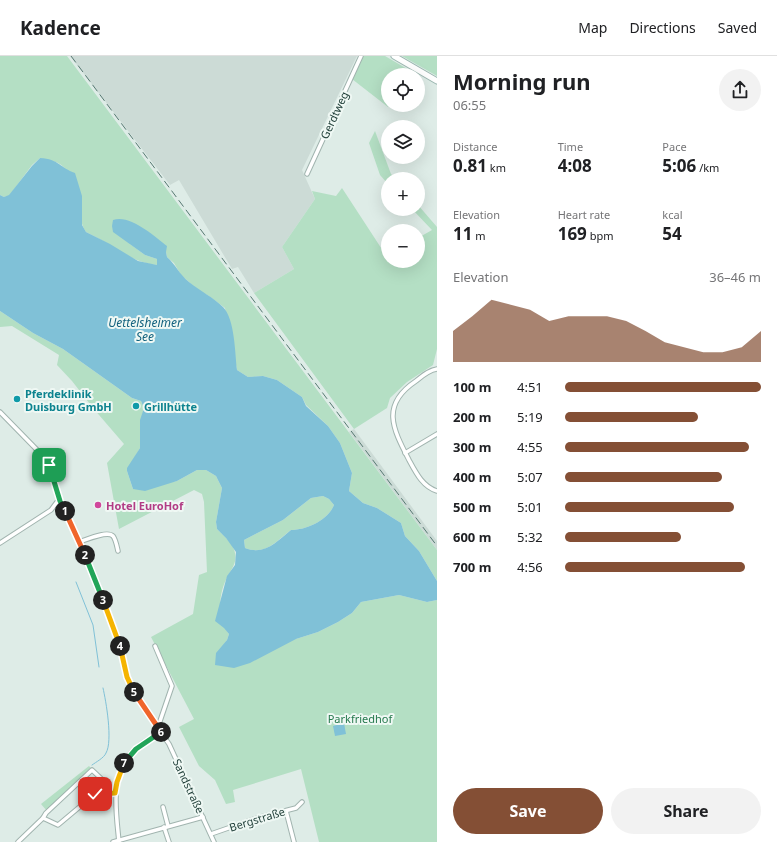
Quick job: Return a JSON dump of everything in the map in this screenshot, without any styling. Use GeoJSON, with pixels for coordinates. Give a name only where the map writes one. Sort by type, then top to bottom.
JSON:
{"type":"FeatureCollection","features":[{"type":"Feature","properties":{"kind":"main road"},"geometry":{"type":"LineString","coordinates":[[394,56],[437,82]]}},
{"type":"Feature","properties":{"kind":"street","name":"Gerdtweg"},"geometry":{"type":"LineString","coordinates":[[307,174],[361,56]]}},
{"type":"Feature","properties":{"kind":"street"},"geometry":{"type":"LineString","coordinates":[[437,369],[407,386],[400,394],[393,412],[393,424],[405,453],[419,478],[429,488],[437,491]]}},
{"type":"Feature","properties":{"kind":"street","name":"Sandstraße"},"geometry":{"type":"LineString","coordinates":[[0,412],[48,462],[60,501],[92,570],[118,638],[129,684],[173,751],[214,842]]}},
{"type":"Feature","properties":{"kind":"street"},"geometry":{"type":"LineString","coordinates":[[405,453],[437,434]]}},
{"type":"Feature","properties":{"kind":"street"},"geometry":{"type":"LineString","coordinates":[[0,543],[51,510],[57,502],[60,501]]}},
{"type":"Feature","properties":{"kind":"street"},"geometry":{"type":"LineString","coordinates":[[79,542],[103,534],[109,534],[113,537],[118,551]]}},
{"type":"Feature","properties":{"kind":"street"},"geometry":{"type":"LineString","coordinates":[[155,646],[172,686],[158,727]]}},
{"type":"Feature","properties":{"kind":"street"},"geometry":{"type":"LineString","coordinates":[[119,841],[115,793],[120,773],[128,757],[140,745],[161,732]]}},
{"type":"Feature","properties":{"kind":"street"},"geometry":{"type":"LineString","coordinates":[[18,842],[43,818],[46,813],[92,770],[109,786],[110,793]]}},
{"type":"Feature","properties":{"kind":"street"},"geometry":{"type":"LineString","coordinates":[[43,818],[58,825],[95,794],[115,793]]}},
{"type":"Feature","properties":{"kind":"street","name":"Bergstraße"},"geometry":{"type":"LineString","coordinates":[[211,834],[256,818],[296,808],[302,802]]}},
{"type":"Feature","properties":{"kind":"street"},"geometry":{"type":"LineString","coordinates":[[163,807],[169,842]]}},
{"type":"Feature","properties":{"kind":"street"},"geometry":{"type":"LineString","coordinates":[[286,811],[294,842]]}},
{"type":"Feature","properties":{"kind":"street"},"geometry":{"type":"LineString","coordinates":[[113,842],[166,826],[203,817]]}},
{"type":"Feature","properties":{"kind":"shaded area"},"geometry":{"type":"Polygon","coordinates":[[[70,56],[357,56],[302,170],[315,199],[282,247],[294,269],[254,293],[238,267],[232,269],[179,180],[170,185],[70,56]]]}},
{"type":"Feature","properties":{"kind":"shaded area"},"geometry":{"type":"Polygon","coordinates":[[[354,429],[437,541],[437,550],[349,432],[354,429]]]}},
{"type":"Feature","properties":{"kind":"green space"},"geometry":{"type":"Polygon","coordinates":[[[0,56],[67,56],[437,550],[437,581],[419,551],[405,536],[401,523],[377,508],[363,503],[349,491],[352,473],[340,443],[328,426],[306,405],[302,397],[277,380],[263,376],[248,377],[237,370],[225,308],[198,290],[181,275],[174,263],[167,257],[166,252],[130,244],[145,255],[157,259],[157,265],[138,261],[86,232],[82,225],[69,175],[64,168],[56,162],[40,158],[32,165],[9,196],[4,197],[0,195],[0,56]]]}},
{"type":"Feature","properties":{"kind":"green space"},"geometry":{"type":"Polygon","coordinates":[[[362,56],[385,56],[406,68],[381,68],[381,102],[352,79],[362,56]]]}},
{"type":"Feature","properties":{"kind":"green space"},"geometry":{"type":"Polygon","coordinates":[[[402,56],[437,56],[437,76],[402,56]]]}},
{"type":"Feature","properties":{"kind":"green space"},"geometry":{"type":"Polygon","coordinates":[[[375,131],[381,147],[381,164],[387,164],[390,172],[381,172],[381,176],[380,175],[369,143],[375,131]]]}},
{"type":"Feature","properties":{"kind":"green space"},"geometry":{"type":"Polygon","coordinates":[[[342,188],[381,248],[381,268],[425,268],[425,234],[432,230],[419,216],[425,216],[425,213],[437,227],[437,349],[433,365],[407,382],[390,398],[387,408],[354,429],[254,293],[294,269],[282,247],[315,199],[312,191],[336,196],[342,188]]]}},
{"type":"Feature","properties":{"kind":"green space","name":"Parkfriedhof"},"geometry":{"type":"Polygon","coordinates":[[[0,311],[33,333],[63,349],[132,398],[141,401],[144,408],[140,425],[140,448],[127,471],[133,489],[177,481],[197,470],[206,470],[216,476],[222,488],[216,522],[217,529],[230,543],[234,550],[235,557],[235,563],[222,590],[220,605],[222,621],[229,634],[223,646],[296,639],[318,632],[352,613],[361,602],[399,595],[427,602],[437,600],[437,842],[319,842],[301,769],[233,790],[235,802],[226,804],[215,780],[199,766],[179,727],[194,719],[151,637],[193,614],[199,575],[207,572],[204,502],[202,494],[194,490],[119,529],[107,463],[124,444],[57,365],[59,355],[12,326],[0,327],[0,311]]]}},
{"type":"Feature","properties":{"kind":"green space"},"geometry":{"type":"Polygon","coordinates":[[[323,496],[329,499],[334,505],[322,520],[304,528],[291,530],[265,549],[252,550],[245,548],[244,540],[283,520],[311,498],[323,496]]]}},
{"type":"Feature","properties":{"kind":"green space"},"geometry":{"type":"Polygon","coordinates":[[[89,766],[92,769],[47,811],[41,804],[89,766]]]}},
{"type":"Feature","properties":{"kind":"water","name":"Uettelsheimer See"},"geometry":{"type":"Polygon","coordinates":[[[40,158],[51,160],[75,173],[82,196],[82,225],[86,232],[110,244],[138,261],[157,265],[157,259],[145,255],[113,232],[113,220],[127,220],[134,223],[142,227],[167,246],[167,257],[183,276],[193,285],[219,303],[227,312],[234,337],[237,370],[248,377],[263,376],[277,380],[302,397],[306,406],[328,426],[340,443],[352,473],[349,491],[363,503],[377,508],[401,523],[405,536],[419,551],[437,581],[437,600],[427,602],[399,595],[361,602],[352,613],[338,622],[318,632],[296,639],[250,663],[234,668],[215,665],[216,653],[227,640],[229,634],[215,621],[227,576],[235,565],[236,552],[226,538],[217,529],[216,522],[222,488],[216,476],[206,470],[197,470],[177,481],[145,491],[133,489],[127,468],[140,448],[140,420],[144,408],[141,401],[132,398],[63,349],[33,333],[0,311],[0,195],[4,197],[9,195],[40,158]],[[323,496],[311,498],[283,520],[244,540],[245,548],[252,550],[265,549],[276,543],[291,530],[304,528],[322,520],[334,505],[329,499],[323,496]]]}},
{"type":"Feature","properties":{"kind":"water"},"geometry":{"type":"Polygon","coordinates":[[[344,723],[346,734],[335,736],[333,726],[344,723]]]}},
{"type":"Feature","properties":{"kind":"waterway"},"geometry":{"type":"LineString","coordinates":[[76,582],[93,625],[99,667]]}},
{"type":"Feature","properties":{"kind":"waterway"},"geometry":{"type":"LineString","coordinates":[[92,765],[104,757],[108,747],[109,731],[103,688]]}},
{"type":"Feature","properties":{"kind":"railway"},"geometry":{"type":"LineString","coordinates":[[71,56],[437,546]]}},
{"type":"Feature","properties":{"kind":"place","name":"Pferdeklinik Duisburg GmbH"},"geometry":{"type":"Point","coordinates":[17,399]}},
{"type":"Feature","properties":{"kind":"place","name":"Grillhütte"},"geometry":{"type":"Point","coordinates":[136,406]}},
{"type":"Feature","properties":{"kind":"place","name":"Hotel EuroHof"},"geometry":{"type":"Point","coordinates":[98,505]}},
{"type":"Feature","properties":{"kind":"route"},"geometry":{"type":"LineString","coordinates":[[49,465],[60,501],[92,570],[118,638],[129,684],[161,732],[140,745],[128,757],[120,773],[115,793],[95,794]]}}]}
